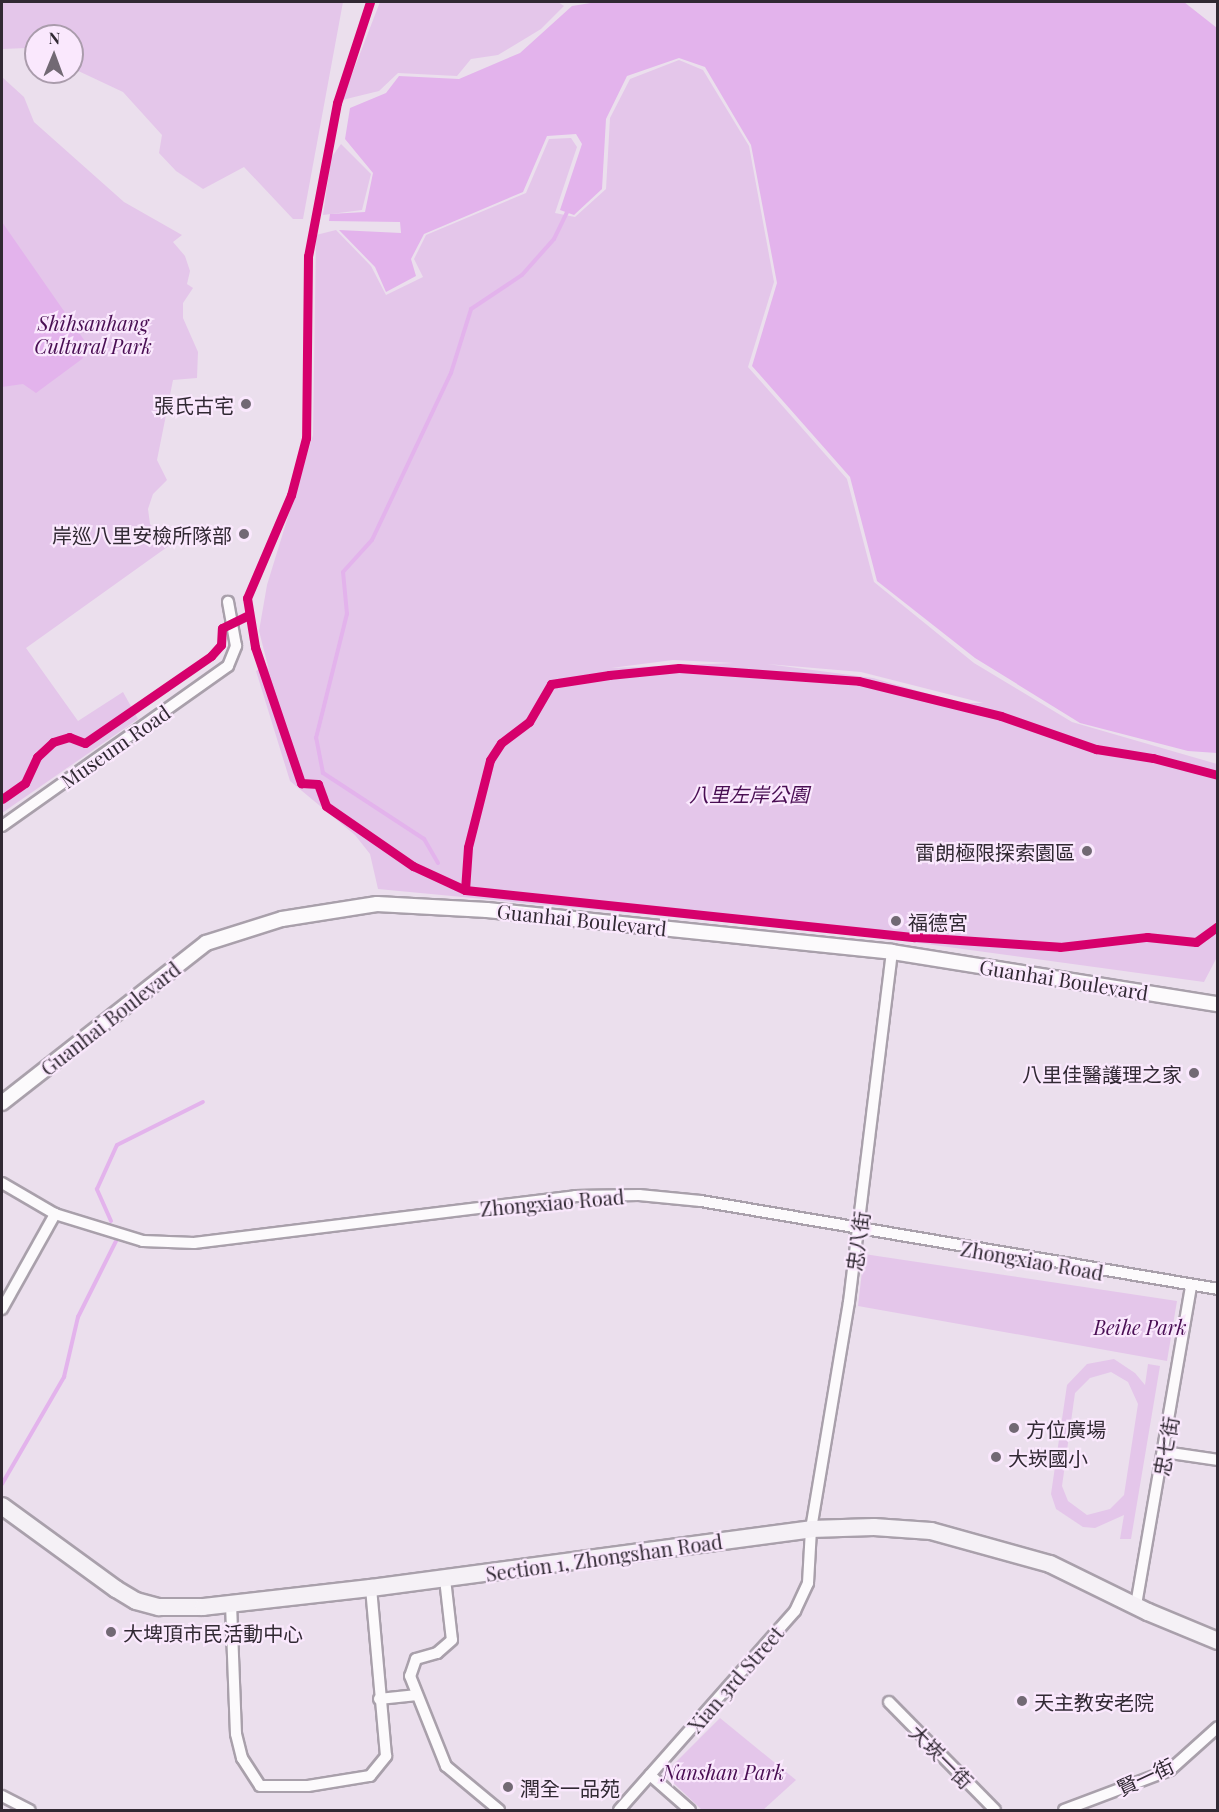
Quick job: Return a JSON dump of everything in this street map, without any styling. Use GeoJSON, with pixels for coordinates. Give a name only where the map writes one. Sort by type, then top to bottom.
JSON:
{"type":"FeatureCollection","features":[{"type":"Feature","properties":{"kind":"main road","name":"Section 1, Zhongshan Road"},"geometry":{"type":"LineString","coordinates":[[2,1506],[136,1602],[159,1607],[231,1604],[371,1588],[811,1529],[931,1531],[1050,1564],[1218,1641]]}},
{"type":"Feature","properties":{"kind":"street","name":"Museum Road"},"geometry":{"type":"LineString","coordinates":[[2,826],[228,666],[236,646],[228,602]]}},
{"type":"Feature","properties":{"kind":"street","name":"Guanhai Boulevard"},"geometry":{"type":"LineString","coordinates":[[2,1103],[206,943],[282,919],[377,904],[487,909],[892,952],[1218,1004]]}},
{"type":"Feature","properties":{"kind":"street","name":"忠八街"},"geometry":{"type":"LineString","coordinates":[[811,1529],[858,1230],[892,952]]}},
{"type":"Feature","properties":{"kind":"street","name":"Zhongxiao Road"},"geometry":{"type":"LineString","coordinates":[[2,1183],[54,1214],[143,1241],[194,1244],[575,1196],[639,1195],[701,1202],[1218,1289]]}},
{"type":"Feature","properties":{"kind":"street"},"geometry":{"type":"LineString","coordinates":[[2,1310],[54,1214]]}},
{"type":"Feature","properties":{"kind":"street","name":"忠七街"},"geometry":{"type":"LineString","coordinates":[[1136,1605],[1191,1286]]}},
{"type":"Feature","properties":{"kind":"street"},"geometry":{"type":"LineString","coordinates":[[1164,1452],[1218,1460]]}},
{"type":"Feature","properties":{"kind":"street","name":"Xian 3rd Street"},"geometry":{"type":"LineString","coordinates":[[619,1810],[795,1611],[808,1583],[811,1529]]}},
{"type":"Feature","properties":{"kind":"street"},"geometry":{"type":"LineString","coordinates":[[445,1579],[452,1640],[437,1653],[416,1659],[411,1676],[415,1695],[446,1766],[499,1810]]}},
{"type":"Feature","properties":{"kind":"street"},"geometry":{"type":"LineString","coordinates":[[231,1604],[236,1734],[249,1775],[260,1786],[308,1786],[376,1772],[386,1756],[379,1699],[371,1588]]}},
{"type":"Feature","properties":{"kind":"street"},"geometry":{"type":"LineString","coordinates":[[379,1699],[415,1695]]}},
{"type":"Feature","properties":{"kind":"street","name":"大崁一街"},"geometry":{"type":"LineString","coordinates":[[889,1702],[995,1810]]}},
{"type":"Feature","properties":{"kind":"street","name":"賢一街"},"geometry":{"type":"LineString","coordinates":[[1064,1810],[1170,1770],[1218,1727]]}},
{"type":"Feature","properties":{"kind":"street"},"geometry":{"type":"LineString","coordinates":[[650,1775],[690,1810]]}},
{"type":"Feature","properties":{"kind":"street"},"geometry":{"type":"LineString","coordinates":[[2,1796],[30,1810]]}},
{"type":"Feature","properties":{"kind":"green space"},"geometry":{"type":"Polygon","coordinates":[[[2,2],[343,2],[303,219],[293,219],[244,167],[203,189],[176,171],[159,153],[162,135],[123,92],[84,74],[84,24],[24,24],[24,48],[2,49],[2,2]]]}},
{"type":"Feature","properties":{"kind":"green space"},"geometry":{"type":"Polygon","coordinates":[[[380,2],[558,2],[564,6],[541,29],[498,55],[471,59],[457,76],[398,73],[379,91],[342,100],[380,2]]]}},
{"type":"Feature","properties":{"kind":"green space","name":"八里左岸公園"},"geometry":{"type":"Polygon","coordinates":[[[679,60],[703,70],[749,146],[774,282],[748,367],[847,479],[874,582],[974,663],[1072,722],[1217,764],[1217,957],[1204,982],[860,935],[378,889],[370,854],[355,835],[290,781],[256,671],[267,666],[269,670],[259,631],[267,585],[313,435],[316,235],[336,230],[371,266],[386,295],[423,277],[414,259],[426,235],[526,193],[549,139],[571,138],[577,147],[555,213],[575,217],[606,189],[610,118],[630,79],[679,60]],[[673,660],[611,668],[734,663],[673,660]],[[767,664],[873,678],[961,703],[983,703],[861,672],[767,664]]]}},
{"type":"Feature","properties":{"kind":"green space","name":"Shihsanhang Cultural Park"},"geometry":{"type":"Polygon","coordinates":[[[2,77],[24,97],[34,122],[124,202],[182,235],[173,242],[185,256],[190,271],[187,284],[193,288],[183,303],[183,318],[198,352],[197,378],[173,380],[157,460],[167,480],[153,494],[148,509],[150,524],[170,545],[26,648],[78,721],[123,692],[138,719],[2,813],[2,77]]]}},
{"type":"Feature","properties":{"kind":"green space"},"geometry":{"type":"Polygon","coordinates":[[[341,144],[371,174],[362,210],[323,215],[331,158],[341,144]]]}},
{"type":"Feature","properties":{"kind":"green space","name":"Beihe Park"},"geometry":{"type":"Polygon","coordinates":[[[864,1254],[1177,1301],[1167,1361],[858,1306],[864,1254]]]}},
{"type":"Feature","properties":{"kind":"green space"},"geometry":{"type":"Polygon","coordinates":[[[1114,1359],[1135,1373],[1145,1385],[1148,1364],[1160,1366],[1131,1539],[1120,1539],[1124,1515],[1095,1528],[1083,1527],[1056,1509],[1051,1494],[1067,1385],[1087,1364],[1114,1359]],[[1111,1372],[1090,1378],[1075,1393],[1062,1486],[1068,1501],[1087,1515],[1110,1509],[1124,1495],[1138,1404],[1128,1382],[1111,1372]]]}},
{"type":"Feature","properties":{"kind":"green space","name":"Nanshan Park"},"geometry":{"type":"Polygon","coordinates":[[[720,1718],[796,1780],[763,1810],[702,1810],[664,1774],[720,1718]]]}},
{"type":"Feature","properties":{"kind":"shaded area"},"geometry":{"type":"Polygon","coordinates":[[[597,2],[1184,2],[1217,28],[1217,753],[1188,751],[1080,723],[975,658],[877,581],[850,477],[752,366],[777,283],[751,145],[705,67],[679,58],[627,76],[606,119],[602,189],[574,215],[560,210],[582,144],[576,134],[547,136],[523,192],[424,234],[411,259],[416,276],[386,292],[375,267],[339,230],[401,233],[400,222],[329,221],[330,214],[365,212],[373,173],[345,139],[350,108],[386,93],[399,76],[459,79],[520,53],[572,6],[597,2]]]}},
{"type":"Feature","properties":{"kind":"shaded area"},"geometry":{"type":"Polygon","coordinates":[[[2,222],[89,347],[82,359],[36,393],[23,384],[2,387],[2,222]]]}},
{"type":"Feature","properties":{"kind":"waterway"},"geometry":{"type":"LineString","coordinates":[[438,863],[424,839],[323,773],[316,738],[347,614],[343,572],[372,540],[451,373],[471,309],[522,275],[554,239],[568,210]]}},
{"type":"Feature","properties":{"kind":"waterway"},"geometry":{"type":"LineString","coordinates":[[111,1221],[97,1189],[117,1145],[203,1102]]}},
{"type":"Feature","properties":{"kind":"waterway"},"geometry":{"type":"LineString","coordinates":[[2,1484],[64,1377],[78,1317],[118,1237]]}},
{"type":"Feature","properties":{"kind":"cycle path"},"geometry":{"type":"LineString","coordinates":[[370,2],[337,103],[308,256],[306,438],[291,495],[247,598],[255,647],[301,783],[318,784],[326,806],[413,866],[465,890],[915,937],[1060,947],[1147,937],[1196,942],[1218,926]]}},
{"type":"Feature","properties":{"kind":"cycle path"},"geometry":{"type":"LineString","coordinates":[[2,799],[25,783],[37,757],[53,742],[69,737],[85,743],[211,656],[221,645],[222,628],[249,615]]}},
{"type":"Feature","properties":{"kind":"cycle path"},"geometry":{"type":"LineString","coordinates":[[465,890],[468,847],[490,760],[501,743],[529,722],[551,684],[609,675],[679,668],[859,681],[1001,716],[1096,749],[1153,758],[1218,775]]}},
{"type":"Feature","properties":{"kind":"place","name":"張氏古宅"},"geometry":{"type":"Point","coordinates":[246,404]}},
{"type":"Feature","properties":{"kind":"place","name":"岸巡八里安檢所隊部"},"geometry":{"type":"Point","coordinates":[244,534]}},
{"type":"Feature","properties":{"kind":"place","name":"雷朗極限探索園區"},"geometry":{"type":"Point","coordinates":[1087,851]}},
{"type":"Feature","properties":{"kind":"place","name":"福德宮"},"geometry":{"type":"Point","coordinates":[896,921]}},
{"type":"Feature","properties":{"kind":"place","name":"八里佳醫護理之家"},"geometry":{"type":"Point","coordinates":[1194,1073]}},
{"type":"Feature","properties":{"kind":"place","name":"方位廣場"},"geometry":{"type":"Point","coordinates":[1014,1428]}},
{"type":"Feature","properties":{"kind":"place","name":"大崁國小"},"geometry":{"type":"Point","coordinates":[996,1457]}},
{"type":"Feature","properties":{"kind":"place","name":"大埤頂市民活動中心"},"geometry":{"type":"Point","coordinates":[111,1632]}},
{"type":"Feature","properties":{"kind":"place","name":"天主教安老院"},"geometry":{"type":"Point","coordinates":[1022,1701]}},
{"type":"Feature","properties":{"kind":"place","name":"潤全一品苑"},"geometry":{"type":"Point","coordinates":[508,1787]}}]}
